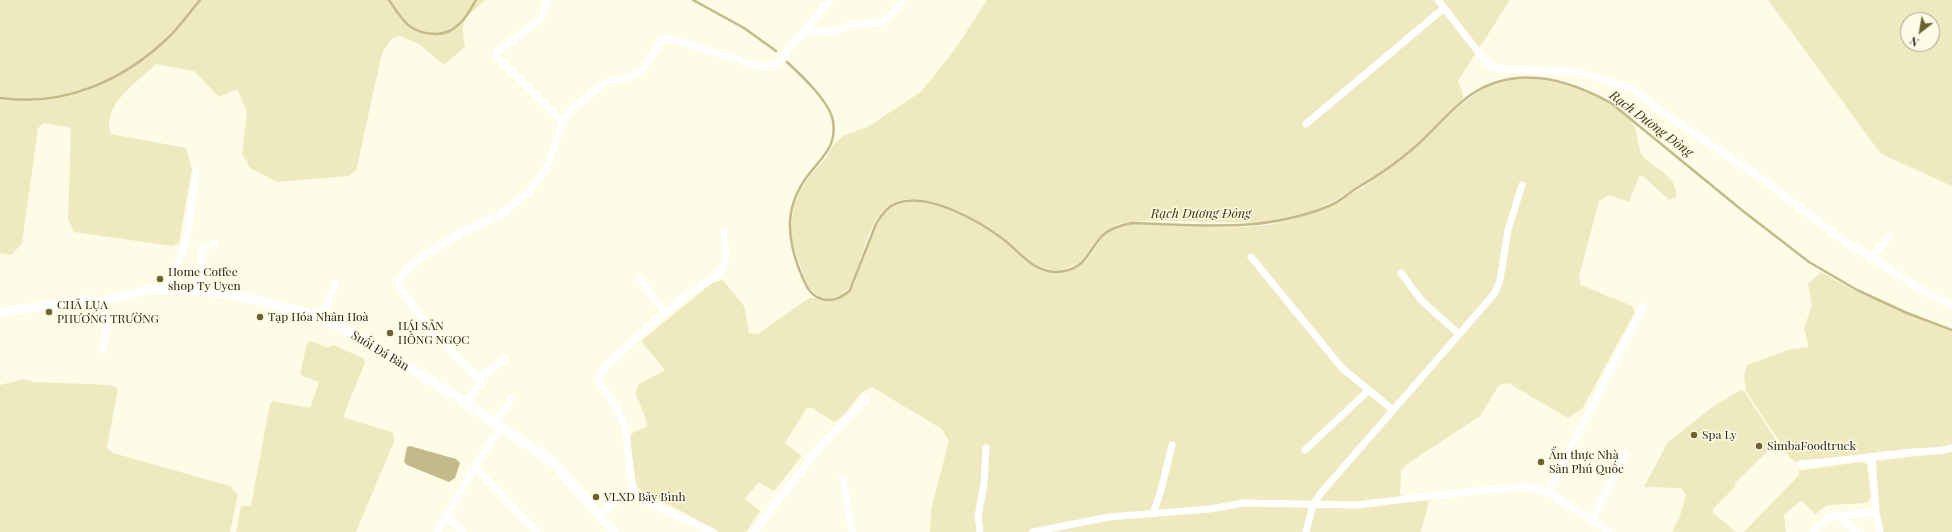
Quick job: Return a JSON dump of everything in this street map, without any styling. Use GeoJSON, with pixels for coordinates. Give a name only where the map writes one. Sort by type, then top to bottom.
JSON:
{"type":"FeatureCollection","features":[{"type":"Feature","properties":{"kind":"street"},"geometry":{"type":"LineString","coordinates":[[548,0],[541,18],[496,52],[497,57],[564,123]]}},
{"type":"Feature","properties":{"kind":"street"},"geometry":{"type":"LineString","coordinates":[[464,403],[481,383],[478,378],[433,333],[401,289],[398,281],[403,273],[422,256],[462,232],[498,216],[529,192],[546,169],[564,123],[572,108],[607,82],[627,78],[642,70],[660,42],[669,38],[762,67],[779,63],[830,0]]}},
{"type":"Feature","properties":{"kind":"street"},"geometry":{"type":"LineString","coordinates":[[800,36],[807,32],[834,30],[851,25],[883,22],[895,11],[902,0]]}},
{"type":"Feature","properties":{"kind":"street"},"geometry":{"type":"LineString","coordinates":[[1438,0],[1486,62],[1492,66],[1503,69],[1578,72],[1631,88],[1672,119],[1758,176],[1840,238],[1927,293],[1952,305]]}},
{"type":"Feature","properties":{"kind":"street"},"geometry":{"type":"LineString","coordinates":[[1306,124],[1444,8]]}},
{"type":"Feature","properties":{"kind":"street"},"geometry":{"type":"LineString","coordinates":[[166,289],[170,283],[185,245],[196,171]]}},
{"type":"Feature","properties":{"kind":"street"},"geometry":{"type":"LineString","coordinates":[[1306,532],[1313,505],[1321,493],[1498,288],[1508,230],[1522,185]]}},
{"type":"Feature","properties":{"kind":"street"},"geometry":{"type":"LineString","coordinates":[[714,532],[644,501],[633,490],[625,427],[616,406],[601,385],[598,377],[602,370],[637,336],[719,273],[723,268],[725,245],[724,233]]}},
{"type":"Feature","properties":{"kind":"street"},"geometry":{"type":"LineString","coordinates":[[1872,259],[1888,237]]}},
{"type":"Feature","properties":{"kind":"street"},"geometry":{"type":"LineString","coordinates":[[196,290],[201,264],[201,248],[215,244]]}},
{"type":"Feature","properties":{"kind":"street"},"geometry":{"type":"LineString","coordinates":[[1251,257],[1342,368],[1393,410]]}},
{"type":"Feature","properties":{"kind":"street"},"geometry":{"type":"LineString","coordinates":[[1401,273],[1422,301],[1459,334]]}},
{"type":"Feature","properties":{"kind":"street"},"geometry":{"type":"LineString","coordinates":[[639,277],[665,313]]}},
{"type":"Feature","properties":{"kind":"street"},"geometry":{"type":"LineString","coordinates":[[314,316],[327,305],[336,283]]}},
{"type":"Feature","properties":{"kind":"street","name":"Suối Đá Bàn"},"geometry":{"type":"LineString","coordinates":[[0,312],[87,300],[103,301],[147,290],[166,289],[196,290],[244,297],[314,316],[358,336],[464,403],[553,462],[614,532]]}},
{"type":"Feature","properties":{"kind":"street"},"geometry":{"type":"LineString","coordinates":[[103,301],[106,324],[103,350]]}},
{"type":"Feature","properties":{"kind":"street"},"geometry":{"type":"LineString","coordinates":[[1548,492],[1643,307]]}},
{"type":"Feature","properties":{"kind":"street"},"geometry":{"type":"LineString","coordinates":[[478,378],[492,371],[495,365],[505,359]]}},
{"type":"Feature","properties":{"kind":"street"},"geometry":{"type":"LineString","coordinates":[[1305,450],[1369,390]]}},
{"type":"Feature","properties":{"kind":"street"},"geometry":{"type":"LineString","coordinates":[[437,532],[476,467],[511,399]]}},
{"type":"Feature","properties":{"kind":"street"},"geometry":{"type":"LineString","coordinates":[[754,532],[818,449],[865,400]]}},
{"type":"Feature","properties":{"kind":"street"},"geometry":{"type":"LineString","coordinates":[[1153,514],[1161,490],[1172,445]]}},
{"type":"Feature","properties":{"kind":"street"},"geometry":{"type":"LineString","coordinates":[[980,532],[978,516],[984,484],[986,448]]}},
{"type":"Feature","properties":{"kind":"street"},"geometry":{"type":"LineString","coordinates":[[1801,464],[1872,458],[1914,452],[1941,451],[1952,448]]}},
{"type":"Feature","properties":{"kind":"street"},"geometry":{"type":"LineString","coordinates":[[1592,520],[1625,454]]}},
{"type":"Feature","properties":{"kind":"street"},"geometry":{"type":"LineString","coordinates":[[1872,458],[1876,512],[1880,532]]}},
{"type":"Feature","properties":{"kind":"street"},"geometry":{"type":"LineString","coordinates":[[476,467],[537,532]]}},
{"type":"Feature","properties":{"kind":"street"},"geometry":{"type":"LineString","coordinates":[[843,479],[852,532]]}},
{"type":"Feature","properties":{"kind":"street"},"geometry":{"type":"LineString","coordinates":[[1033,532],[1109,517],[1210,509],[1244,503],[1356,505],[1528,487],[1548,492],[1592,520],[1604,530]]}},
{"type":"Feature","properties":{"kind":"street"},"geometry":{"type":"LineString","coordinates":[[599,515],[633,490]]}},
{"type":"Feature","properties":{"kind":"street"},"geometry":{"type":"LineString","coordinates":[[1813,531],[1825,520],[1838,515],[1876,512]]}},
{"type":"Feature","properties":{"kind":"street"},"geometry":{"type":"LineString","coordinates":[[1838,515],[1857,532]]}},
{"type":"Feature","properties":{"kind":"street"},"geometry":{"type":"LineString","coordinates":[[447,517],[463,532]]}},
{"type":"Feature","properties":{"kind":"shaded area"},"geometry":{"type":"Polygon","coordinates":[[[0,0],[485,0],[465,19],[463,29],[465,47],[444,65],[419,44],[400,36],[391,39],[382,53],[356,171],[348,176],[277,182],[250,168],[242,154],[247,112],[237,89],[219,97],[194,71],[156,64],[123,95],[111,114],[109,124],[111,134],[186,148],[192,169],[179,243],[172,246],[74,232],[68,219],[71,130],[68,127],[43,123],[38,128],[22,243],[12,255],[0,253],[0,0]]]}},
{"type":"Feature","properties":{"kind":"shaded area"},"geometry":{"type":"Polygon","coordinates":[[[987,0],[1510,0],[1458,81],[1463,94],[1463,99],[1401,157],[1367,182],[1330,203],[1310,212],[1291,218],[1273,221],[1235,223],[1141,221],[1122,223],[1103,234],[1084,258],[1074,266],[1058,270],[1050,270],[1042,268],[1029,260],[993,230],[961,212],[925,200],[908,199],[892,204],[880,214],[875,221],[853,282],[842,295],[829,299],[819,297],[808,287],[790,233],[794,206],[800,191],[810,175],[827,157],[833,145],[843,136],[869,126],[921,92],[956,48],[987,0]]]}},
{"type":"Feature","properties":{"kind":"shaded area"},"geometry":{"type":"Polygon","coordinates":[[[1768,0],[1952,0],[1952,186],[1881,154],[1768,0]]]}},
{"type":"Feature","properties":{"kind":"shaded area"},"geometry":{"type":"Polygon","coordinates":[[[1526,77],[1554,82],[1583,90],[1609,102],[1621,111],[1634,125],[1639,148],[1643,156],[1649,163],[1665,173],[1671,180],[1677,197],[1669,200],[1642,175],[1639,177],[1629,202],[1609,195],[1599,201],[1579,277],[1581,285],[1632,306],[1635,312],[1582,409],[1568,418],[1508,383],[1499,385],[1480,416],[1410,462],[1401,470],[1400,495],[1429,501],[1421,532],[930,532],[931,509],[949,441],[942,429],[872,387],[861,394],[840,419],[834,422],[810,407],[806,409],[785,443],[802,456],[774,491],[759,482],[745,499],[760,511],[746,532],[719,532],[670,505],[646,495],[636,485],[632,469],[630,436],[634,432],[647,427],[645,416],[635,393],[639,384],[665,370],[641,341],[712,283],[723,280],[744,306],[749,333],[758,334],[809,298],[835,300],[850,291],[855,283],[870,238],[878,222],[882,216],[894,206],[909,202],[925,202],[942,206],[959,213],[1002,239],[1031,264],[1038,268],[1054,272],[1064,272],[1084,263],[1105,235],[1116,228],[1132,224],[1239,227],[1289,221],[1318,211],[1373,181],[1405,157],[1461,104],[1482,90],[1493,84],[1526,77]]]}},
{"type":"Feature","properties":{"kind":"shaded area"},"geometry":{"type":"Polygon","coordinates":[[[1821,272],[1855,291],[1952,331],[1952,445],[1870,456],[1796,462],[1790,458],[1746,391],[1744,376],[1747,365],[1791,349],[1809,347],[1804,328],[1812,306],[1808,284],[1821,272]]]}},
{"type":"Feature","properties":{"kind":"shaded area"},"geometry":{"type":"Polygon","coordinates":[[[311,341],[328,348],[333,345],[363,358],[365,363],[344,414],[345,418],[392,432],[395,439],[356,532],[236,532],[241,506],[251,506],[270,403],[273,401],[310,408],[319,382],[303,376],[300,373],[307,344],[311,341]]]}},
{"type":"Feature","properties":{"kind":"shaded area"},"geometry":{"type":"Polygon","coordinates":[[[25,379],[32,382],[112,385],[118,389],[107,448],[113,453],[230,486],[238,494],[230,532],[0,532],[0,385],[25,379]]]}},
{"type":"Feature","properties":{"kind":"shaded area"},"geometry":{"type":"Polygon","coordinates":[[[1741,390],[1745,392],[1777,442],[1734,484],[1736,486],[1713,509],[1713,513],[1736,532],[1672,532],[1680,516],[1686,495],[1681,488],[1644,487],[1668,442],[1715,405],[1741,390]]]}},
{"type":"Feature","properties":{"kind":"shaded area"},"geometry":{"type":"Polygon","coordinates":[[[410,446],[456,459],[460,463],[455,478],[449,482],[407,465],[404,462],[407,447],[410,446]]]}},
{"type":"Feature","properties":{"kind":"shaded area"},"geometry":{"type":"Polygon","coordinates":[[[1952,452],[1952,532],[1881,532],[1874,464],[1876,461],[1952,452]]]}},
{"type":"Feature","properties":{"kind":"shaded area"},"geometry":{"type":"Polygon","coordinates":[[[1860,462],[1867,464],[1871,497],[1867,503],[1828,505],[1815,514],[1802,501],[1800,501],[1784,515],[1786,532],[1744,532],[1799,475],[1798,471],[1860,462]]]}},
{"type":"Feature","properties":{"kind":"waterway","name":"Rạch Dương Đông"},"geometry":{"type":"LineString","coordinates":[[0,98],[24,100],[47,98],[69,94],[112,78],[151,53],[169,37],[200,0]]}},
{"type":"Feature","properties":{"kind":"waterway","name":"Rạch Dương Đông"},"geometry":{"type":"LineString","coordinates":[[389,0],[407,24],[419,31],[436,34],[448,32],[461,23],[476,0]]}},
{"type":"Feature","properties":{"kind":"waterway","name":"Rạch Dương Đông"},"geometry":{"type":"LineString","coordinates":[[693,0],[744,28],[776,51]]}},
{"type":"Feature","properties":{"kind":"waterway","name":"Rạch Dương Đông"},"geometry":{"type":"LineString","coordinates":[[787,62],[821,97],[827,106],[833,121],[834,130],[831,145],[801,186],[795,197],[790,220],[792,244],[804,282],[815,296],[827,300],[836,299],[850,290],[876,224],[885,211],[897,203],[924,201],[953,210],[981,224],[993,232],[1040,269],[1056,272],[1066,271],[1079,265],[1105,233],[1112,229],[1132,223],[1208,226],[1256,224],[1305,215],[1329,206],[1380,174],[1402,158],[1469,96],[1486,86],[1504,80],[1540,78],[1558,81],[1576,87],[1611,103],[1743,211],[1809,262],[1857,290],[1907,313],[1952,330]]}},
{"type":"Feature","properties":{"kind":"place","name":"Home Coffee shop Ty Uyen"},"geometry":{"type":"Point","coordinates":[160,279]}},
{"type":"Feature","properties":{"kind":"place","name":"CHẢ LỤA PHƯƠNG TRƯỜNG"},"geometry":{"type":"Point","coordinates":[49,312]}},
{"type":"Feature","properties":{"kind":"place","name":"Tạp Hóa Nhân Hoà"},"geometry":{"type":"Point","coordinates":[260,317]}},
{"type":"Feature","properties":{"kind":"place","name":"HÁI SẢN HỒNG NGỌC"},"geometry":{"type":"Point","coordinates":[390,333]}},
{"type":"Feature","properties":{"kind":"place","name":"Spa Ly"},"geometry":{"type":"Point","coordinates":[1694,435]}},
{"type":"Feature","properties":{"kind":"place","name":"SimbaFoodtruck"},"geometry":{"type":"Point","coordinates":[1759,446]}},
{"type":"Feature","properties":{"kind":"place","name":"Ẩm thực Nhà Sàn Phú Quốc"},"geometry":{"type":"Point","coordinates":[1541,462]}},
{"type":"Feature","properties":{"kind":"place","name":"VLXD Bảy Bình"},"geometry":{"type":"Point","coordinates":[596,497]}}]}
